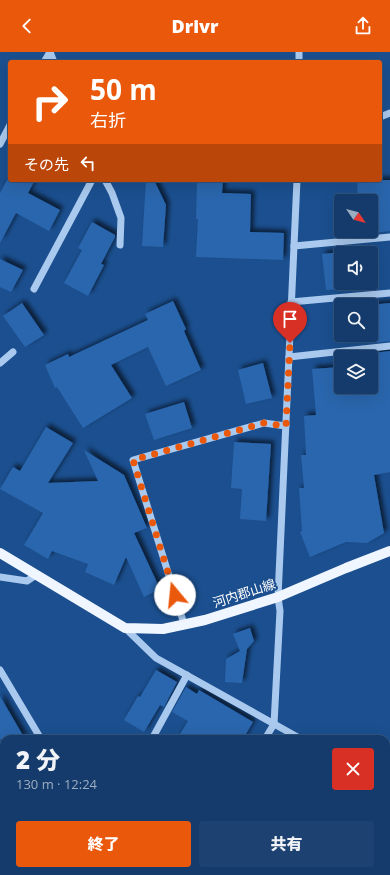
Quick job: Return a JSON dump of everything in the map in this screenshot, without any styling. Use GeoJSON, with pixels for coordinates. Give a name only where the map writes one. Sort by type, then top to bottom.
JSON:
{"type":"FeatureCollection","features":[{"type":"Feature","properties":{"kind":"main road","name":"河内郡山線"},"geometry":{"type":"LineString","coordinates":[[0,553],[125,628],[163,629],[205,620],[278,597],[390,551]]}},
{"type":"Feature","properties":{"kind":"street"},"geometry":{"type":"LineString","coordinates":[[0,144],[8,129]]}},
{"type":"Feature","properties":{"kind":"street"},"geometry":{"type":"LineString","coordinates":[[34,289],[91,182]]}},
{"type":"Feature","properties":{"kind":"street"},"geometry":{"type":"LineString","coordinates":[[106,182],[121,218],[120,245]]}},
{"type":"Feature","properties":{"kind":"street"},"geometry":{"type":"LineString","coordinates":[[267,735],[274,724],[280,611],[278,597],[297,182]]}},
{"type":"Feature","properties":{"kind":"street"},"geometry":{"type":"LineString","coordinates":[[294,246],[390,237]]}},
{"type":"Feature","properties":{"kind":"street"},"geometry":{"type":"LineString","coordinates":[[291,302],[390,293]]}},
{"type":"Feature","properties":{"kind":"street"},"geometry":{"type":"LineString","coordinates":[[289,357],[390,346]]}},
{"type":"Feature","properties":{"kind":"street"},"geometry":{"type":"LineString","coordinates":[[0,363],[14,352]]}},
{"type":"Feature","properties":{"kind":"street"},"geometry":{"type":"LineString","coordinates":[[184,624],[133,460],[264,423],[286,426]]}},
{"type":"Feature","properties":{"kind":"street"},"geometry":{"type":"LineString","coordinates":[[0,578],[27,581],[36,575]]}},
{"type":"Feature","properties":{"kind":"street"},"geometry":{"type":"LineString","coordinates":[[125,628],[156,658],[294,735]]}},
{"type":"Feature","properties":{"kind":"street"},"geometry":{"type":"LineString","coordinates":[[0,670],[39,735]]}},
{"type":"Feature","properties":{"kind":"street"},"geometry":{"type":"LineString","coordinates":[[154,735],[187,675]]}},
{"type":"Feature","properties":{"kind":"building"},"geometry":{"type":"Polygon","coordinates":[[[7,180],[8,182],[34,182],[28,193],[60,210],[49,231],[16,213],[0,243],[0,193],[7,180]]]}},
{"type":"Feature","properties":{"kind":"building"},"geometry":{"type":"Polygon","coordinates":[[[382,180],[390,180],[390,231],[378,232],[378,194],[358,194],[357,182],[382,182],[382,180]]]}},
{"type":"Feature","properties":{"kind":"building"},"geometry":{"type":"Polygon","coordinates":[[[146,182],[155,182],[166,205],[163,247],[142,246],[146,182]]]}},
{"type":"Feature","properties":{"kind":"building"},"geometry":{"type":"Polygon","coordinates":[[[197,182],[223,182],[222,193],[251,194],[250,232],[284,233],[283,260],[196,257],[198,219],[196,219],[197,182]]]}},
{"type":"Feature","properties":{"kind":"building"},"geometry":{"type":"Polygon","coordinates":[[[92,222],[115,235],[115,237],[101,264],[104,265],[88,296],[64,283],[82,250],[78,248],[92,222]]]}},
{"type":"Feature","properties":{"kind":"building"},"geometry":{"type":"Polygon","coordinates":[[[334,253],[334,289],[326,290],[322,254],[334,253]]]}},
{"type":"Feature","properties":{"kind":"building"},"geometry":{"type":"Polygon","coordinates":[[[0,259],[23,270],[11,292],[0,287],[0,259]]]}},
{"type":"Feature","properties":{"kind":"building"},"geometry":{"type":"Polygon","coordinates":[[[173,301],[186,329],[184,331],[201,370],[166,386],[148,347],[111,365],[132,398],[83,428],[57,387],[55,388],[45,365],[68,354],[69,357],[148,320],[145,314],[173,301]]]}},
{"type":"Feature","properties":{"kind":"building"},"geometry":{"type":"Polygon","coordinates":[[[22,303],[44,335],[25,347],[3,316],[22,303]]]}},
{"type":"Feature","properties":{"kind":"building"},"geometry":{"type":"Polygon","coordinates":[[[390,303],[390,341],[374,343],[378,342],[378,304],[390,303]]]}},
{"type":"Feature","properties":{"kind":"building"},"geometry":{"type":"Polygon","coordinates":[[[390,351],[390,472],[374,475],[384,533],[367,543],[346,542],[310,557],[300,532],[302,531],[299,488],[304,488],[301,455],[306,455],[304,416],[316,415],[312,369],[334,367],[334,394],[378,394],[378,352],[390,351]]]}},
{"type":"Feature","properties":{"kind":"building"},"geometry":{"type":"Polygon","coordinates":[[[263,363],[272,398],[246,404],[238,370],[263,363]]]}},
{"type":"Feature","properties":{"kind":"building"},"geometry":{"type":"Polygon","coordinates":[[[184,402],[192,428],[154,440],[145,414],[184,402]]]}},
{"type":"Feature","properties":{"kind":"building"},"geometry":{"type":"Polygon","coordinates":[[[46,427],[73,443],[48,483],[98,481],[84,450],[124,475],[147,528],[134,533],[160,589],[144,597],[126,557],[114,585],[85,572],[88,564],[52,551],[48,559],[24,545],[43,513],[0,489],[13,467],[20,471],[46,427]]]}},
{"type":"Feature","properties":{"kind":"building"},"geometry":{"type":"Polygon","coordinates":[[[234,442],[271,444],[266,521],[240,519],[242,489],[231,488],[234,442]]]}},
{"type":"Feature","properties":{"kind":"building"},"geometry":{"type":"Polygon","coordinates":[[[250,628],[254,641],[247,649],[242,683],[225,682],[226,659],[240,651],[233,634],[250,628]]]}},
{"type":"Feature","properties":{"kind":"building"},"geometry":{"type":"Polygon","coordinates":[[[156,670],[177,682],[164,707],[160,705],[144,732],[124,720],[156,670]]]}},
{"type":"Feature","properties":{"kind":"building"},"geometry":{"type":"Polygon","coordinates":[[[186,687],[197,694],[199,690],[253,722],[245,735],[179,735],[188,721],[172,712],[186,687]]]}},
{"type":"Feature","properties":{"kind":"building"},"geometry":{"type":"Polygon","coordinates":[[[0,696],[23,735],[0,735],[0,696]]]}},
{"type":"Feature","properties":{"kind":"route"},"geometry":{"type":"LineString","coordinates":[[175,595],[133,460],[264,423],[286,426],[290,343]]}}]}
